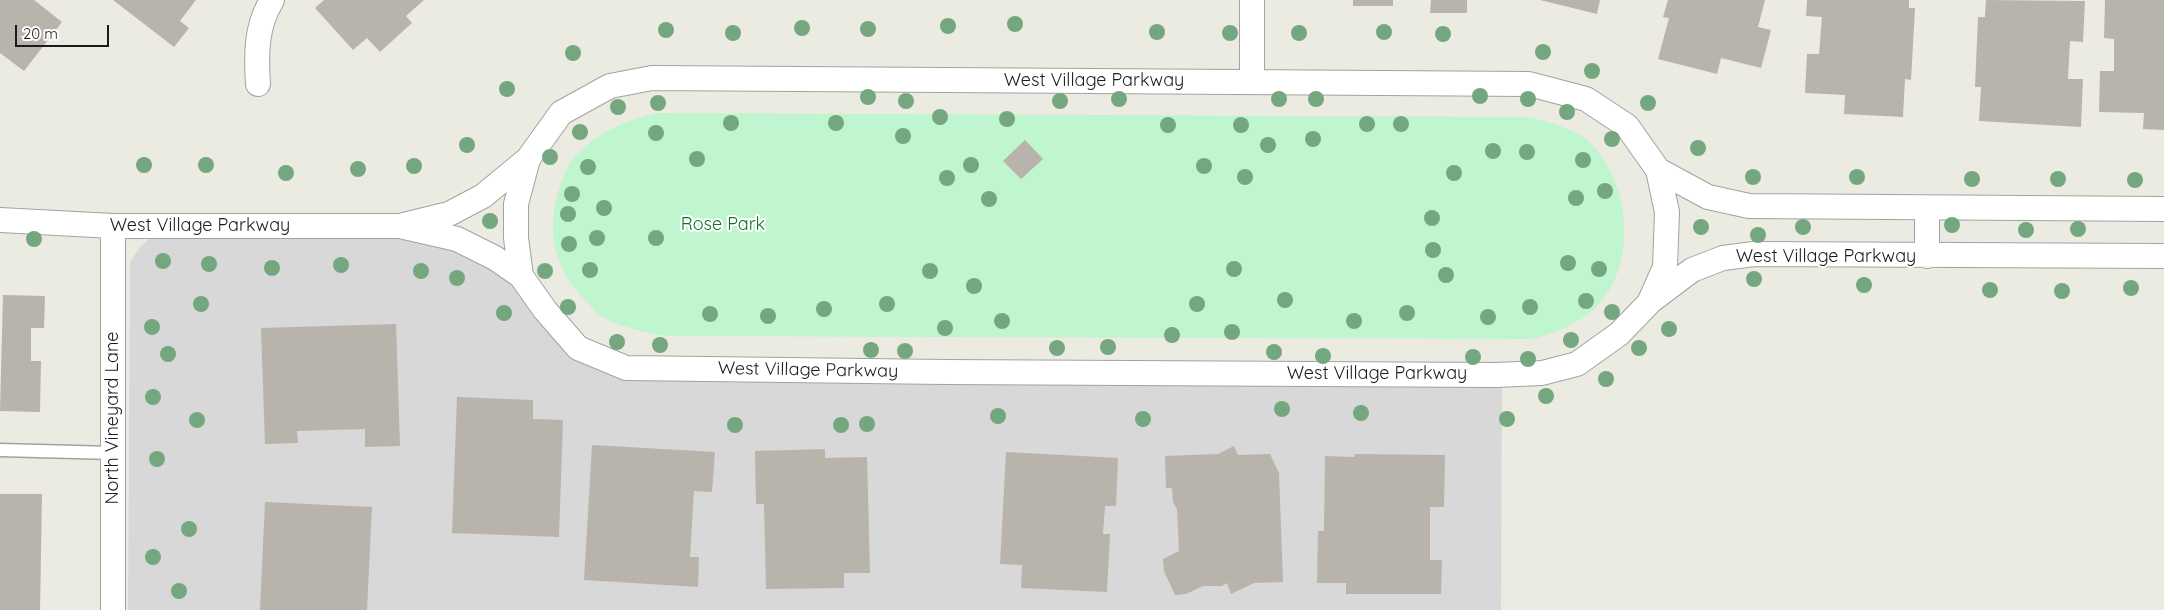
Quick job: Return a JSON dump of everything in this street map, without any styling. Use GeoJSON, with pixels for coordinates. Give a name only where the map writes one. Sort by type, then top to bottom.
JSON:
{"type":"FeatureCollection","features":[{"type":"Feature","properties":{"kind":"street"},"geometry":{"type":"LineString","coordinates":[[258,84],[256,48],[264,12],[272,0]]}},
{"type":"Feature","properties":{"kind":"street"},"geometry":{"type":"LineString","coordinates":[[1252,0],[1252,82]]}},
{"type":"Feature","properties":{"kind":"street","name":"West Village Parkway"},"geometry":{"type":"LineString","coordinates":[[400,226],[449,214],[484,196],[528,159],[561,113],[610,86],[652,78],[1529,84],[1586,98],[1627,126],[1658,170],[1667,212],[1665,267],[1649,303]]}},
{"type":"Feature","properties":{"kind":"street","name":"West Village Parkway"},"geometry":{"type":"LineString","coordinates":[[522,276],[516,238],[516,204],[528,159]]}},
{"type":"Feature","properties":{"kind":"street","name":"West Village Parkway"},"geometry":{"type":"LineString","coordinates":[[1658,170],[1708,197],[1749,206],[2164,209]]}},
{"type":"Feature","properties":{"kind":"street","name":"West Village Parkway"},"geometry":{"type":"LineString","coordinates":[[1927,208],[1927,256]]}},
{"type":"Feature","properties":{"kind":"street","name":"West Village Parkway"},"geometry":{"type":"LineString","coordinates":[[0,220],[112,226],[400,226],[457,239],[495,258],[522,276],[546,310],[578,348],[626,368],[1486,375],[1542,373],[1576,364],[1619,334],[1649,303],[1692,270],[1723,258],[1754,254],[2164,256]]}},
{"type":"Feature","properties":{"kind":"street","name":"North Vineyard Lane"},"geometry":{"type":"LineString","coordinates":[[112,226],[112,610]]}},
{"type":"Feature","properties":{"kind":"lane"},"geometry":{"type":"LineString","coordinates":[[0,450],[112,453]]}},
{"type":"Feature","properties":{"kind":"shaded area"},"geometry":{"type":"Polygon","coordinates":[[[150,238],[405,238],[439,244],[491,267],[616,374],[656,381],[1502,385],[1501,610],[128,610],[130,262],[140,247],[150,238]]]}},
{"type":"Feature","properties":{"kind":"green space","name":"Rose Park"},"geometry":{"type":"Polygon","coordinates":[[[655,113],[1531,117],[1577,133],[1590,143],[1604,161],[1615,182],[1622,205],[1624,230],[1622,254],[1616,277],[1604,297],[1588,314],[1562,329],[1533,339],[664,336],[617,324],[600,316],[575,289],[566,276],[555,248],[553,233],[555,202],[564,175],[573,159],[600,135],[632,120],[655,113]]]}},
{"type":"Feature","properties":{"kind":"building"},"geometry":{"type":"Polygon","coordinates":[[[0,0],[34,0],[62,22],[24,71],[0,53],[0,0]]]}},
{"type":"Feature","properties":{"kind":"building"},"geometry":{"type":"Polygon","coordinates":[[[113,0],[196,0],[180,21],[189,28],[174,47],[113,0]]]}},
{"type":"Feature","properties":{"kind":"building"},"geometry":{"type":"Polygon","coordinates":[[[324,0],[424,0],[406,16],[412,23],[380,52],[367,38],[353,50],[315,8],[324,0]]]}},
{"type":"Feature","properties":{"kind":"building"},"geometry":{"type":"Polygon","coordinates":[[[1353,0],[1393,0],[1393,6],[1353,6],[1353,0]]]}},
{"type":"Feature","properties":{"kind":"building"},"geometry":{"type":"Polygon","coordinates":[[[1431,0],[1467,0],[1467,13],[1430,13],[1431,0]]]}},
{"type":"Feature","properties":{"kind":"building"},"geometry":{"type":"Polygon","coordinates":[[[1540,0],[1600,0],[1597,14],[1540,0]]]}},
{"type":"Feature","properties":{"kind":"building"},"geometry":{"type":"Polygon","coordinates":[[[1668,0],[1765,0],[1758,27],[1771,30],[1761,68],[1721,58],[1717,74],[1658,59],[1669,18],[1663,17],[1668,0]]]}},
{"type":"Feature","properties":{"kind":"building"},"geometry":{"type":"Polygon","coordinates":[[[1807,0],[1909,0],[1909,8],[1915,8],[1911,80],[1905,79],[1903,117],[1844,114],[1845,95],[1805,93],[1807,54],[1819,54],[1822,17],[1806,16],[1807,0]]]}},
{"type":"Feature","properties":{"kind":"building"},"geometry":{"type":"Polygon","coordinates":[[[1986,0],[2085,1],[2083,42],[2070,41],[2068,79],[2083,79],[2081,127],[1979,121],[1981,87],[1975,87],[1978,17],[1985,17],[1986,0]]]}},
{"type":"Feature","properties":{"kind":"building"},"geometry":{"type":"Polygon","coordinates":[[[2105,0],[2164,0],[2164,130],[2143,129],[2144,113],[2099,112],[2100,71],[2114,71],[2114,39],[2104,38],[2105,0]]]}},
{"type":"Feature","properties":{"kind":"building"},"geometry":{"type":"Polygon","coordinates":[[[1025,140],[1043,159],[1021,179],[1003,161],[1025,140]]]}},
{"type":"Feature","properties":{"kind":"building"},"geometry":{"type":"Polygon","coordinates":[[[3,295],[45,296],[44,328],[31,328],[31,361],[41,361],[40,412],[0,411],[3,295]]]}},
{"type":"Feature","properties":{"kind":"building"},"geometry":{"type":"Polygon","coordinates":[[[396,324],[400,446],[365,447],[365,429],[297,431],[298,443],[265,444],[261,328],[396,324]]]}},
{"type":"Feature","properties":{"kind":"building"},"geometry":{"type":"Polygon","coordinates":[[[457,397],[533,400],[533,419],[563,420],[559,537],[452,533],[457,397]]]}},
{"type":"Feature","properties":{"kind":"building"},"geometry":{"type":"Polygon","coordinates":[[[592,445],[715,452],[712,492],[694,491],[690,557],[699,557],[698,587],[584,580],[592,445]]]}},
{"type":"Feature","properties":{"kind":"building"},"geometry":{"type":"Polygon","coordinates":[[[1234,446],[1238,455],[1270,454],[1279,473],[1283,582],[1254,583],[1231,594],[1227,583],[1222,586],[1203,586],[1186,594],[1175,595],[1164,571],[1163,559],[1179,551],[1177,509],[1173,502],[1172,488],[1166,488],[1165,456],[1218,454],[1234,446]]]}},
{"type":"Feature","properties":{"kind":"building"},"geometry":{"type":"Polygon","coordinates":[[[825,449],[825,458],[867,457],[870,573],[844,573],[844,588],[766,589],[764,504],[756,504],[755,451],[825,449]]]}},
{"type":"Feature","properties":{"kind":"building"},"geometry":{"type":"Polygon","coordinates":[[[1006,452],[1118,458],[1116,506],[1105,506],[1103,534],[1110,534],[1107,592],[1021,588],[1022,565],[1000,564],[1006,452]]]}},
{"type":"Feature","properties":{"kind":"building"},"geometry":{"type":"Polygon","coordinates":[[[1355,454],[1445,455],[1444,507],[1430,507],[1430,560],[1442,560],[1441,594],[1346,594],[1346,583],[1317,583],[1318,531],[1324,531],[1325,456],[1354,457],[1355,454]]]}},
{"type":"Feature","properties":{"kind":"building"},"geometry":{"type":"Polygon","coordinates":[[[0,494],[42,494],[40,610],[0,610],[0,494]]]}},
{"type":"Feature","properties":{"kind":"building"},"geometry":{"type":"Polygon","coordinates":[[[265,502],[372,507],[367,610],[260,610],[265,502]]]}}]}
